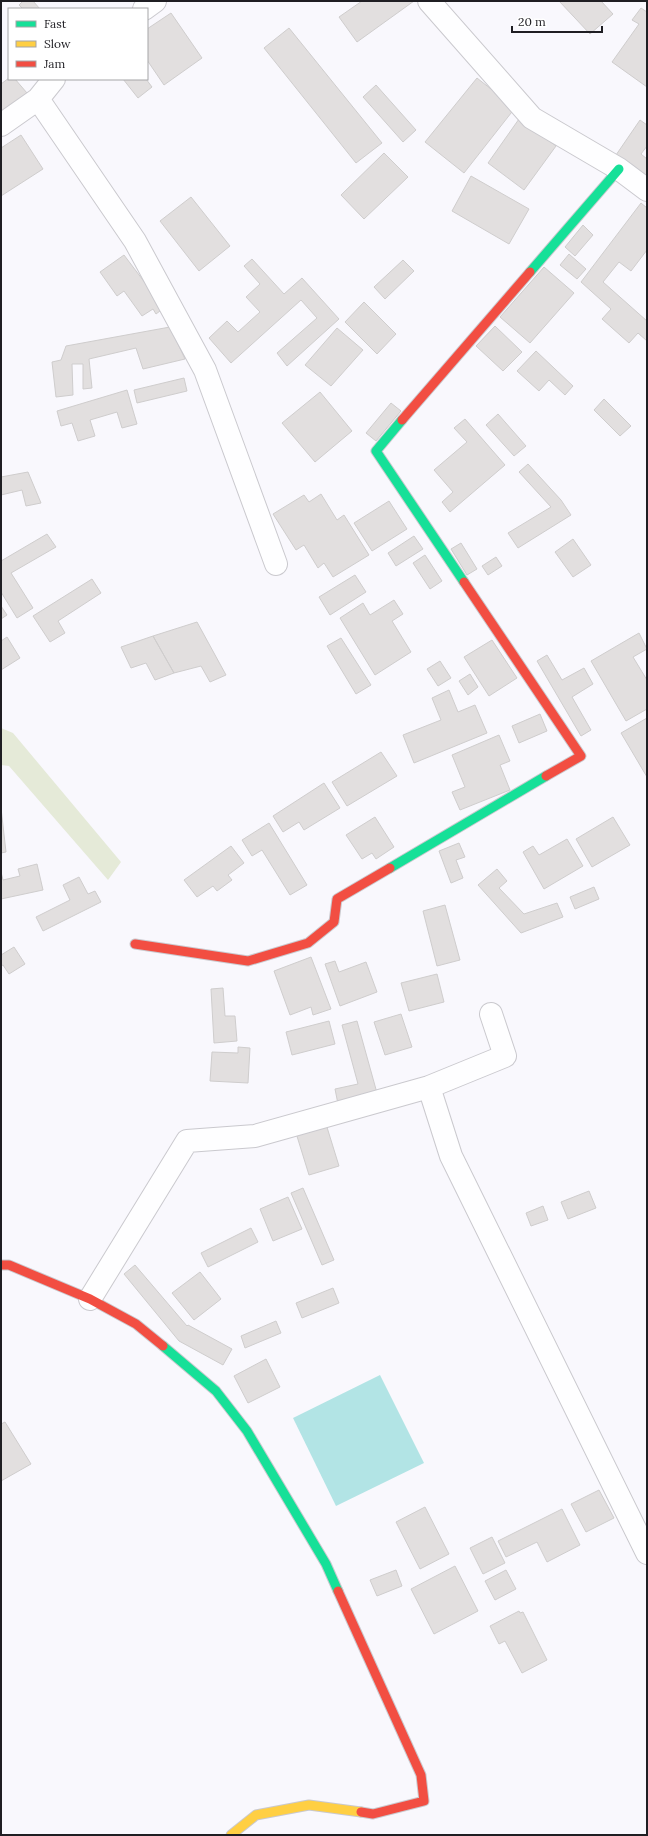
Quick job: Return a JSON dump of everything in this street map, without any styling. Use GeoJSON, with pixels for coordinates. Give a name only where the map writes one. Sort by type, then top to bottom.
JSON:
{"type":"FeatureCollection","features":[{"type":"Feature","properties":{"kind":"street"},"geometry":{"type":"LineString","coordinates":[[146,8],[156,1]]}},
{"type":"Feature","properties":{"kind":"street"},"geometry":{"type":"LineString","coordinates":[[429,1],[532,118],[619,169],[647,190]]}},
{"type":"Feature","properties":{"kind":"street"},"geometry":{"type":"LineString","coordinates":[[1,125],[38,99],[53,80]]}},
{"type":"Feature","properties":{"kind":"street"},"geometry":{"type":"LineString","coordinates":[[38,99],[135,241],[206,370],[276,564]]}},
{"type":"Feature","properties":{"kind":"street"},"geometry":{"type":"LineString","coordinates":[[135,944],[248,961],[308,943],[334,922],[337,899],[581,756],[376,451],[619,169]]}},
{"type":"Feature","properties":{"kind":"street"},"geometry":{"type":"LineString","coordinates":[[90,1299],[187,1141],[255,1136],[429,1087],[505,1056],[491,1014]]}},
{"type":"Feature","properties":{"kind":"street"},"geometry":{"type":"LineString","coordinates":[[429,1087],[451,1156],[647,1553]]}},
{"type":"Feature","properties":{"kind":"street"},"geometry":{"type":"LineString","coordinates":[[1,1265],[9,1265],[90,1299],[136,1324],[216,1391],[247,1431],[326,1564],[421,1775],[424,1801],[373,1814],[309,1805],[256,1815],[232,1835]]}},
{"type":"Feature","properties":{"kind":"green space"},"geometry":{"type":"Polygon","coordinates":[[[1,728],[13,733],[121,862],[108,880],[9,766],[1,765],[1,728]]]}},
{"type":"Feature","properties":{"kind":"water"},"geometry":{"type":"Polygon","coordinates":[[[380,1375],[424,1463],[336,1506],[293,1418],[380,1375]]]}},
{"type":"Feature","properties":{"kind":"building"},"geometry":{"type":"Polygon","coordinates":[[[23,1],[33,1],[39,8],[22,8],[19,5],[23,1]]]}},
{"type":"Feature","properties":{"kind":"building"},"geometry":{"type":"Polygon","coordinates":[[[362,1],[414,1],[357,42],[339,17],[362,1]]]}},
{"type":"Feature","properties":{"kind":"building"},"geometry":{"type":"Polygon","coordinates":[[[559,1],[601,1],[613,14],[590,34],[559,1]]]}},
{"type":"Feature","properties":{"kind":"building"},"geometry":{"type":"Polygon","coordinates":[[[641,8],[647,12],[647,87],[612,62],[639,24],[632,20],[641,8]]]}},
{"type":"Feature","properties":{"kind":"building"},"geometry":{"type":"Polygon","coordinates":[[[171,13],[202,58],[164,85],[148,61],[148,28],[171,13]]]}},
{"type":"Feature","properties":{"kind":"building"},"geometry":{"type":"Polygon","coordinates":[[[289,28],[382,143],[356,163],[264,48],[289,28]]]}},
{"type":"Feature","properties":{"kind":"building"},"geometry":{"type":"Polygon","coordinates":[[[477,78],[515,108],[464,173],[425,142],[477,78]]]}},
{"type":"Feature","properties":{"kind":"building"},"geometry":{"type":"Polygon","coordinates":[[[8,79],[8,80],[16,80],[27,93],[1,114],[1,84],[8,79]]]}},
{"type":"Feature","properties":{"kind":"building"},"geometry":{"type":"Polygon","coordinates":[[[124,80],[147,80],[152,87],[138,98],[124,80]]]}},
{"type":"Feature","properties":{"kind":"building"},"geometry":{"type":"Polygon","coordinates":[[[376,85],[416,130],[403,142],[363,97],[376,85]]]}},
{"type":"Feature","properties":{"kind":"building"},"geometry":{"type":"Polygon","coordinates":[[[519,119],[556,146],[524,190],[488,163],[519,119]]]}},
{"type":"Feature","properties":{"kind":"building"},"geometry":{"type":"Polygon","coordinates":[[[640,120],[647,125],[647,146],[641,154],[647,159],[647,178],[616,155],[640,120]]]}},
{"type":"Feature","properties":{"kind":"building"},"geometry":{"type":"Polygon","coordinates":[[[21,135],[43,169],[1,196],[1,148],[21,135]]]}},
{"type":"Feature","properties":{"kind":"building"},"geometry":{"type":"Polygon","coordinates":[[[384,153],[408,177],[364,219],[341,195],[384,153]]]}},
{"type":"Feature","properties":{"kind":"building"},"geometry":{"type":"Polygon","coordinates":[[[471,176],[529,209],[509,244],[452,211],[471,176]]]}},
{"type":"Feature","properties":{"kind":"building"},"geometry":{"type":"Polygon","coordinates":[[[191,197],[230,246],[199,271],[160,221],[191,197]]]}},
{"type":"Feature","properties":{"kind":"building"},"geometry":{"type":"Polygon","coordinates":[[[641,203],[647,208],[647,250],[631,271],[619,262],[603,282],[647,321],[647,341],[638,333],[629,343],[602,319],[611,309],[581,282],[641,203]]]}},
{"type":"Feature","properties":{"kind":"building"},"geometry":{"type":"Polygon","coordinates":[[[583,225],[593,235],[575,256],[565,247],[583,225]]]}},
{"type":"Feature","properties":{"kind":"building"},"geometry":{"type":"Polygon","coordinates":[[[569,254],[586,269],[577,279],[560,265],[569,254]]]}},
{"type":"Feature","properties":{"kind":"building"},"geometry":{"type":"Polygon","coordinates":[[[124,255],[164,308],[156,314],[153,309],[142,316],[124,291],[117,296],[100,272],[124,255]]]}},
{"type":"Feature","properties":{"kind":"building"},"geometry":{"type":"Polygon","coordinates":[[[252,259],[284,294],[302,278],[339,319],[287,366],[277,353],[317,318],[301,300],[231,363],[209,338],[227,321],[238,332],[260,312],[246,297],[260,284],[244,266],[252,259]]]}},
{"type":"Feature","properties":{"kind":"building"},"geometry":{"type":"Polygon","coordinates":[[[403,260],[414,271],[385,299],[374,287],[403,260]]]}},
{"type":"Feature","properties":{"kind":"building"},"geometry":{"type":"Polygon","coordinates":[[[544,267],[574,293],[530,343],[500,317],[544,267]]]}},
{"type":"Feature","properties":{"kind":"building"},"geometry":{"type":"Polygon","coordinates":[[[364,302],[396,334],[377,354],[345,322],[364,302]]]}},
{"type":"Feature","properties":{"kind":"building"},"geometry":{"type":"Polygon","coordinates":[[[495,326],[522,352],[503,371],[476,346],[495,326]]]}},
{"type":"Feature","properties":{"kind":"building"},"geometry":{"type":"Polygon","coordinates":[[[170,327],[185,359],[143,369],[136,348],[89,359],[92,388],[83,389],[83,364],[72,364],[73,395],[56,397],[52,362],[61,360],[66,346],[170,327]]]}},
{"type":"Feature","properties":{"kind":"building"},"geometry":{"type":"Polygon","coordinates":[[[337,328],[363,350],[331,386],[305,365],[337,328]]]}},
{"type":"Feature","properties":{"kind":"building"},"geometry":{"type":"Polygon","coordinates":[[[536,351],[573,386],[565,395],[549,380],[539,391],[517,371],[536,351]]]}},
{"type":"Feature","properties":{"kind":"building"},"geometry":{"type":"Polygon","coordinates":[[[184,378],[187,391],[137,403],[134,390],[184,378]]]}},
{"type":"Feature","properties":{"kind":"building"},"geometry":{"type":"Polygon","coordinates":[[[127,390],[137,424],[122,428],[117,412],[90,420],[95,436],[78,441],[72,423],[61,426],[57,411],[127,390]]]}},
{"type":"Feature","properties":{"kind":"building"},"geometry":{"type":"Polygon","coordinates":[[[320,392],[352,431],[315,462],[282,423],[320,392]]]}},
{"type":"Feature","properties":{"kind":"building"},"geometry":{"type":"Polygon","coordinates":[[[604,399],[631,426],[620,436],[594,410],[604,399]]]}},
{"type":"Feature","properties":{"kind":"building"},"geometry":{"type":"Polygon","coordinates":[[[391,403],[401,411],[376,441],[366,433],[391,403]]]}},
{"type":"Feature","properties":{"kind":"building"},"geometry":{"type":"Polygon","coordinates":[[[498,414],[526,446],[514,456],[486,425],[498,414]]]}},
{"type":"Feature","properties":{"kind":"building"},"geometry":{"type":"Polygon","coordinates":[[[465,419],[505,465],[450,512],[442,502],[453,492],[434,470],[467,442],[454,428],[465,419]]]}},
{"type":"Feature","properties":{"kind":"building"},"geometry":{"type":"Polygon","coordinates":[[[528,464],[561,500],[571,515],[518,548],[508,533],[551,507],[519,472],[528,464]]]}},
{"type":"Feature","properties":{"kind":"building"},"geometry":{"type":"Polygon","coordinates":[[[28,472],[41,503],[26,506],[22,490],[1,495],[1,477],[28,472]]]}},
{"type":"Feature","properties":{"kind":"building"},"geometry":{"type":"Polygon","coordinates":[[[321,494],[337,520],[344,515],[369,555],[333,577],[324,563],[318,568],[304,545],[296,550],[273,514],[304,495],[309,502],[321,494]]]}},
{"type":"Feature","properties":{"kind":"building"},"geometry":{"type":"Polygon","coordinates":[[[389,501],[407,529],[372,551],[354,523],[389,501]]]}},
{"type":"Feature","properties":{"kind":"building"},"geometry":{"type":"Polygon","coordinates":[[[47,534],[56,547],[11,573],[33,608],[17,618],[1,592],[1,561],[47,534]]]}},
{"type":"Feature","properties":{"kind":"building"},"geometry":{"type":"Polygon","coordinates":[[[414,536],[423,549],[396,566],[388,553],[414,536]]]}},
{"type":"Feature","properties":{"kind":"building"},"geometry":{"type":"Polygon","coordinates":[[[573,539],[591,565],[573,577],[555,552],[573,539]]]}},
{"type":"Feature","properties":{"kind":"building"},"geometry":{"type":"Polygon","coordinates":[[[461,543],[477,569],[467,575],[451,549],[461,543]]]}},
{"type":"Feature","properties":{"kind":"building"},"geometry":{"type":"Polygon","coordinates":[[[425,555],[442,581],[430,589],[413,563],[425,555]]]}},
{"type":"Feature","properties":{"kind":"building"},"geometry":{"type":"Polygon","coordinates":[[[496,557],[502,566],[488,575],[482,566],[496,557]]]}},
{"type":"Feature","properties":{"kind":"building"},"geometry":{"type":"Polygon","coordinates":[[[355,575],[366,592],[330,615],[319,597],[355,575]]]}},
{"type":"Feature","properties":{"kind":"building"},"geometry":{"type":"Polygon","coordinates":[[[92,579],[101,593],[58,621],[65,633],[50,642],[33,616],[92,579]]]}},
{"type":"Feature","properties":{"kind":"building"},"geometry":{"type":"Polygon","coordinates":[[[394,600],[403,614],[392,621],[411,652],[375,675],[340,618],[363,603],[370,615],[394,600]]]}},
{"type":"Feature","properties":{"kind":"building"},"geometry":{"type":"Polygon","coordinates":[[[1,606],[7,615],[1,619],[1,606]]]}},
{"type":"Feature","properties":{"kind":"building"},"geometry":{"type":"Polygon","coordinates":[[[197,622],[226,675],[210,682],[201,666],[174,673],[153,636],[197,622]]]}},
{"type":"Feature","properties":{"kind":"building"},"geometry":{"type":"Polygon","coordinates":[[[639,633],[647,649],[633,657],[647,680],[647,709],[626,721],[591,661],[639,633]]]}},
{"type":"Feature","properties":{"kind":"building"},"geometry":{"type":"Polygon","coordinates":[[[153,636],[174,673],[155,680],[146,663],[131,668],[121,647],[153,636]]]}},
{"type":"Feature","properties":{"kind":"building"},"geometry":{"type":"Polygon","coordinates":[[[7,637],[20,658],[1,670],[1,641],[7,637]]]}},
{"type":"Feature","properties":{"kind":"building"},"geometry":{"type":"Polygon","coordinates":[[[341,638],[371,685],[356,694],[327,646],[341,638]]]}},
{"type":"Feature","properties":{"kind":"building"},"geometry":{"type":"Polygon","coordinates":[[[492,640],[517,678],[489,696],[464,657],[492,640]]]}},
{"type":"Feature","properties":{"kind":"building"},"geometry":{"type":"Polygon","coordinates":[[[547,655],[562,680],[584,668],[593,684],[572,697],[591,730],[581,736],[537,661],[547,655]]]}},
{"type":"Feature","properties":{"kind":"building"},"geometry":{"type":"Polygon","coordinates":[[[440,661],[451,678],[438,686],[427,669],[440,661]]]}},
{"type":"Feature","properties":{"kind":"building"},"geometry":{"type":"Polygon","coordinates":[[[470,674],[478,687],[468,695],[459,681],[470,674]]]}},
{"type":"Feature","properties":{"kind":"building"},"geometry":{"type":"Polygon","coordinates":[[[449,690],[458,712],[475,705],[487,733],[414,763],[403,735],[441,720],[432,698],[449,690]]]}},
{"type":"Feature","properties":{"kind":"building"},"geometry":{"type":"Polygon","coordinates":[[[540,714],[547,731],[519,743],[512,726],[540,714]]]}},
{"type":"Feature","properties":{"kind":"building"},"geometry":{"type":"Polygon","coordinates":[[[647,718],[647,777],[621,733],[647,718]]]}},
{"type":"Feature","properties":{"kind":"building"},"geometry":{"type":"Polygon","coordinates":[[[499,735],[510,761],[500,765],[510,790],[460,810],[452,792],[465,787],[452,755],[499,735]]]}},
{"type":"Feature","properties":{"kind":"building"},"geometry":{"type":"Polygon","coordinates":[[[381,752],[397,776],[347,806],[332,782],[381,752]]]}},
{"type":"Feature","properties":{"kind":"building"},"geometry":{"type":"Polygon","coordinates":[[[324,783],[340,808],[304,830],[299,822],[283,832],[273,816],[324,783]]]}},
{"type":"Feature","properties":{"kind":"building"},"geometry":{"type":"Polygon","coordinates":[[[1,808],[6,852],[1,853],[1,808]]]}},
{"type":"Feature","properties":{"kind":"building"},"geometry":{"type":"Polygon","coordinates":[[[375,817],[394,847],[376,859],[372,853],[362,859],[346,835],[375,817]]]}},
{"type":"Feature","properties":{"kind":"building"},"geometry":{"type":"Polygon","coordinates":[[[613,817],[630,845],[592,867],[576,839],[613,817]]]}},
{"type":"Feature","properties":{"kind":"building"},"geometry":{"type":"Polygon","coordinates":[[[269,823],[307,885],[290,895],[262,850],[252,856],[242,840],[269,823]]]}},
{"type":"Feature","properties":{"kind":"building"},"geometry":{"type":"Polygon","coordinates":[[[567,839],[583,866],[544,889],[523,852],[533,846],[539,855],[567,839]]]}},
{"type":"Feature","properties":{"kind":"building"},"geometry":{"type":"Polygon","coordinates":[[[459,843],[465,857],[456,860],[463,878],[451,883],[439,851],[459,843]]]}},
{"type":"Feature","properties":{"kind":"building"},"geometry":{"type":"Polygon","coordinates":[[[231,846],[244,863],[228,875],[232,880],[217,891],[213,886],[197,897],[184,880],[231,846]]]}},
{"type":"Feature","properties":{"kind":"building"},"geometry":{"type":"Polygon","coordinates":[[[37,864],[43,890],[1,899],[1,872],[3,880],[20,876],[18,869],[37,864]]]}},
{"type":"Feature","properties":{"kind":"building"},"geometry":{"type":"Polygon","coordinates":[[[497,869],[507,881],[499,888],[524,914],[557,903],[563,917],[521,933],[478,885],[497,869]]]}},
{"type":"Feature","properties":{"kind":"building"},"geometry":{"type":"Polygon","coordinates":[[[79,877],[88,894],[95,891],[101,902],[43,931],[36,917],[70,900],[63,885],[79,877]]]}},
{"type":"Feature","properties":{"kind":"building"},"geometry":{"type":"Polygon","coordinates":[[[594,887],[599,899],[575,909],[570,897],[594,887]]]}},
{"type":"Feature","properties":{"kind":"building"},"geometry":{"type":"Polygon","coordinates":[[[445,905],[460,960],[437,966],[423,911],[445,905]]]}},
{"type":"Feature","properties":{"kind":"building"},"geometry":{"type":"Polygon","coordinates":[[[14,947],[25,964],[9,974],[3,965],[1,966],[1,955],[14,947]]]}},
{"type":"Feature","properties":{"kind":"building"},"geometry":{"type":"Polygon","coordinates":[[[311,957],[331,1009],[313,1015],[311,1007],[290,1015],[274,971],[311,957]]]}},
{"type":"Feature","properties":{"kind":"building"},"geometry":{"type":"Polygon","coordinates":[[[335,961],[339,972],[366,962],[377,992],[340,1006],[325,964],[335,961]]]}},
{"type":"Feature","properties":{"kind":"building"},"geometry":{"type":"Polygon","coordinates":[[[437,974],[444,1002],[409,1011],[401,983],[437,974]]]}},
{"type":"Feature","properties":{"kind":"building"},"geometry":{"type":"Polygon","coordinates":[[[223,988],[225,1016],[235,1016],[237,1041],[214,1043],[211,989],[223,988]]]}},
{"type":"Feature","properties":{"kind":"building"},"geometry":{"type":"Polygon","coordinates":[[[401,1014],[412,1047],[385,1055],[374,1022],[401,1014]]]}},
{"type":"Feature","properties":{"kind":"building"},"geometry":{"type":"Polygon","coordinates":[[[329,1021],[335,1044],[292,1055],[286,1032],[329,1021]]]}},
{"type":"Feature","properties":{"kind":"building"},"geometry":{"type":"Polygon","coordinates":[[[357,1021],[377,1093],[338,1104],[335,1089],[358,1084],[342,1025],[357,1021]]]}},
{"type":"Feature","properties":{"kind":"building"},"geometry":{"type":"Polygon","coordinates":[[[238,1047],[250,1048],[248,1083],[210,1081],[212,1052],[238,1053],[238,1047]]]}},
{"type":"Feature","properties":{"kind":"building"},"geometry":{"type":"Polygon","coordinates":[[[326,1124],[339,1166],[309,1175],[296,1133],[326,1124]]]}},
{"type":"Feature","properties":{"kind":"building"},"geometry":{"type":"Polygon","coordinates":[[[303,1188],[334,1260],[322,1265],[291,1193],[303,1188]]]}},
{"type":"Feature","properties":{"kind":"building"},"geometry":{"type":"Polygon","coordinates":[[[589,1191],[596,1208],[568,1219],[561,1202],[589,1191]]]}},
{"type":"Feature","properties":{"kind":"building"},"geometry":{"type":"Polygon","coordinates":[[[288,1197],[302,1229],[273,1241],[260,1209],[288,1197]]]}},
{"type":"Feature","properties":{"kind":"building"},"geometry":{"type":"Polygon","coordinates":[[[543,1206],[548,1220],[531,1226],[526,1213],[543,1206]]]}},
{"type":"Feature","properties":{"kind":"building"},"geometry":{"type":"Polygon","coordinates":[[[251,1228],[258,1242],[208,1267],[201,1253],[251,1228]]]}},
{"type":"Feature","properties":{"kind":"building"},"geometry":{"type":"Polygon","coordinates":[[[135,1265],[187,1326],[188,1325],[232,1349],[223,1365],[179,1341],[124,1274],[135,1265]]]}},
{"type":"Feature","properties":{"kind":"building"},"geometry":{"type":"Polygon","coordinates":[[[200,1272],[221,1299],[194,1320],[172,1293],[200,1272]]]}},
{"type":"Feature","properties":{"kind":"building"},"geometry":{"type":"Polygon","coordinates":[[[333,1288],[339,1303],[302,1318],[296,1303],[333,1288]]]}},
{"type":"Feature","properties":{"kind":"building"},"geometry":{"type":"Polygon","coordinates":[[[276,1321],[281,1333],[245,1348],[241,1336],[276,1321]]]}},
{"type":"Feature","properties":{"kind":"building"},"geometry":{"type":"Polygon","coordinates":[[[266,1359],[280,1387],[248,1403],[234,1376],[266,1359]]]}},
{"type":"Feature","properties":{"kind":"building"},"geometry":{"type":"Polygon","coordinates":[[[5,1422],[31,1464],[1,1481],[1,1424],[5,1422]]]}},
{"type":"Feature","properties":{"kind":"building"},"geometry":{"type":"Polygon","coordinates":[[[599,1490],[614,1518],[586,1532],[571,1504],[599,1490]]]}},
{"type":"Feature","properties":{"kind":"building"},"geometry":{"type":"Polygon","coordinates":[[[425,1507],[449,1554],[420,1569],[396,1522],[425,1507]]]}},
{"type":"Feature","properties":{"kind":"building"},"geometry":{"type":"Polygon","coordinates":[[[562,1509],[580,1545],[547,1562],[537,1542],[506,1557],[498,1541],[562,1509]]]}},
{"type":"Feature","properties":{"kind":"building"},"geometry":{"type":"Polygon","coordinates":[[[492,1537],[505,1563],[483,1574],[470,1548],[492,1537]]]}},
{"type":"Feature","properties":{"kind":"building"},"geometry":{"type":"Polygon","coordinates":[[[455,1566],[478,1611],[434,1634],[411,1589],[455,1566]]]}},
{"type":"Feature","properties":{"kind":"building"},"geometry":{"type":"Polygon","coordinates":[[[396,1570],[402,1586],[377,1596],[370,1580],[396,1570]]]}},
{"type":"Feature","properties":{"kind":"building"},"geometry":{"type":"Polygon","coordinates":[[[506,1570],[516,1589],[495,1600],[485,1581],[506,1570]]]}},
{"type":"Feature","properties":{"kind":"building"},"geometry":{"type":"Polygon","coordinates":[[[519,1611],[520,1613],[523,1612],[547,1660],[522,1673],[505,1641],[499,1644],[490,1626],[519,1611]]]}},
{"type":"Feature","properties":{"kind":"traffic: fast"},"geometry":{"type":"LineString","coordinates":[[530,272],[619,169]]}},
{"type":"Feature","properties":{"kind":"traffic: fast"},"geometry":{"type":"LineString","coordinates":[[402,420],[376,451],[464,582]]}},
{"type":"Feature","properties":{"kind":"traffic: fast"},"geometry":{"type":"LineString","coordinates":[[390,868],[546,776]]}},
{"type":"Feature","properties":{"kind":"traffic: fast"},"geometry":{"type":"LineString","coordinates":[[163,1346],[216,1391],[247,1431],[326,1564],[338,1591]]}},
{"type":"Feature","properties":{"kind":"traffic: slow"},"geometry":{"type":"LineString","coordinates":[[231,1835],[256,1815],[309,1805],[361,1812]]}},
{"type":"Feature","properties":{"kind":"traffic: jam"},"geometry":{"type":"LineString","coordinates":[[402,420],[530,272]]}},
{"type":"Feature","properties":{"kind":"traffic: jam"},"geometry":{"type":"LineString","coordinates":[[464,582],[581,756],[546,776]]}},
{"type":"Feature","properties":{"kind":"traffic: jam"},"geometry":{"type":"LineString","coordinates":[[135,944],[248,961],[308,943],[334,922],[337,899],[390,868]]}},
{"type":"Feature","properties":{"kind":"traffic: jam"},"geometry":{"type":"LineString","coordinates":[[1,1265],[9,1265],[90,1299],[136,1324],[163,1346]]}},
{"type":"Feature","properties":{"kind":"traffic: jam"},"geometry":{"type":"LineString","coordinates":[[338,1591],[421,1775],[424,1801],[373,1814],[361,1812]]}}]}
